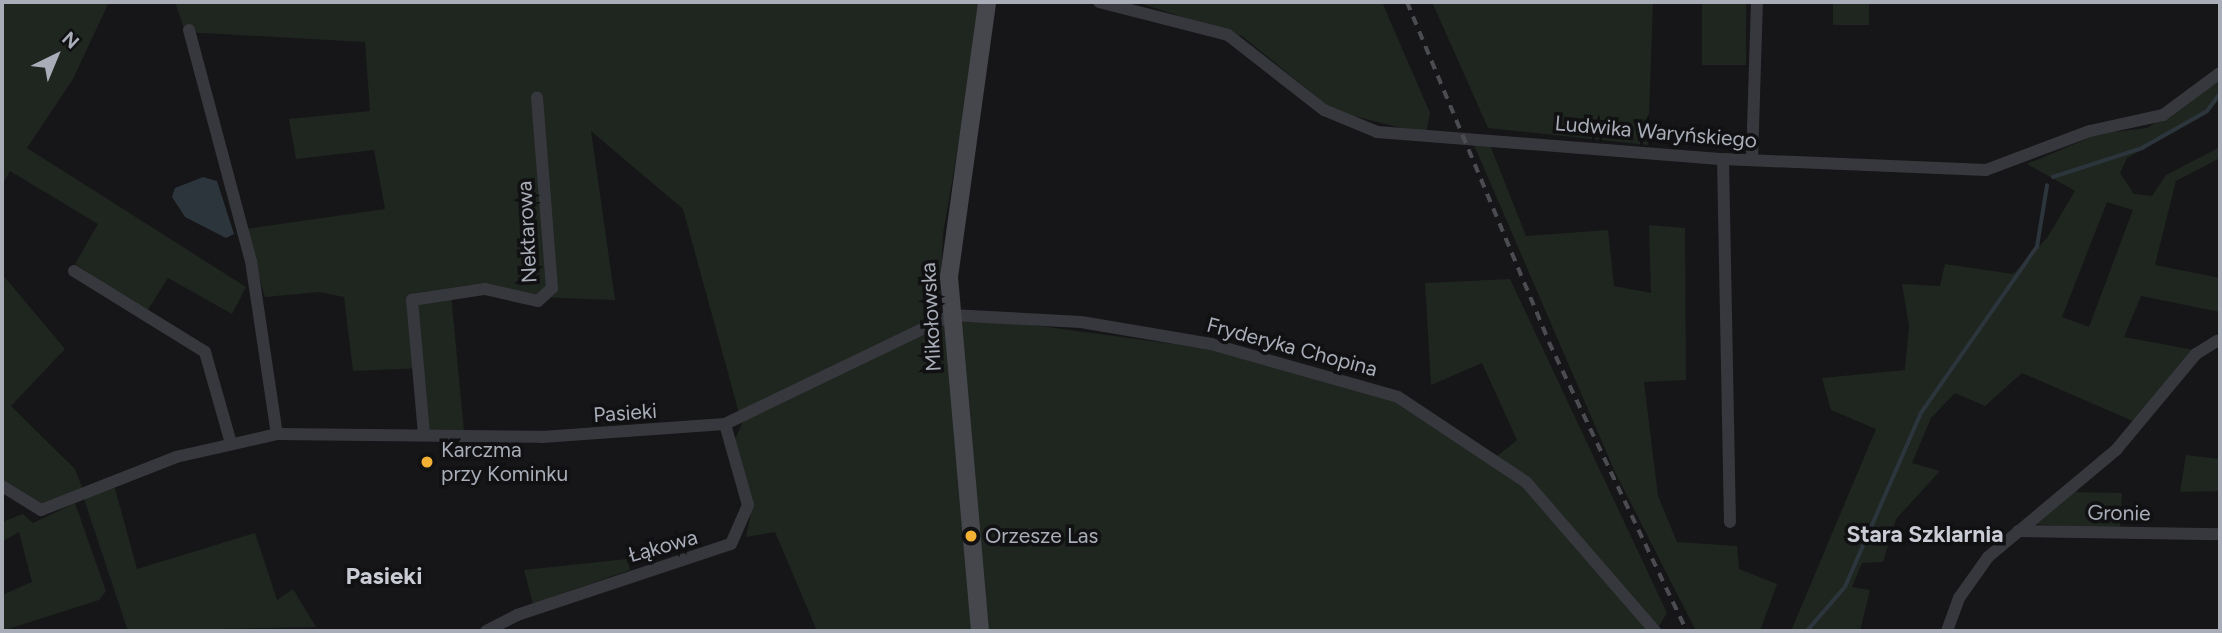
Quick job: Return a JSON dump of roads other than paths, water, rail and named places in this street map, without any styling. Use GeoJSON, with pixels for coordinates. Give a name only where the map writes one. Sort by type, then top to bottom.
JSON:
{"type":"FeatureCollection","features":[{"type":"Feature","properties":{"kind":"main road","name":"Mikołowska"},"geometry":{"type":"LineString","coordinates":[[979,631],[950,315],[953,221],[988,2]]}},
{"type":"Feature","properties":{"kind":"street","name":"Ludwika Waryńskiego"},"geometry":{"type":"LineString","coordinates":[[1099,2],[1228,35],[1324,110],[1377,132],[1723,159],[1986,170],[2090,131],[2163,115],[2220,73]]}},
{"type":"Feature","properties":{"kind":"street"},"geometry":{"type":"LineString","coordinates":[[1752,160],[1757,2]]}},
{"type":"Feature","properties":{"kind":"street"},"geometry":{"type":"LineString","coordinates":[[189,30],[251,261],[277,434]]}},
{"type":"Feature","properties":{"kind":"street","name":"Nektarowa"},"geometry":{"type":"LineString","coordinates":[[424,434],[412,300],[485,289],[538,301],[552,288],[537,98]]}},
{"type":"Feature","properties":{"kind":"street"},"geometry":{"type":"LineString","coordinates":[[1723,159],[1730,522]]}},
{"type":"Feature","properties":{"kind":"street"},"geometry":{"type":"LineString","coordinates":[[74,271],[205,352],[231,443]]}},
{"type":"Feature","properties":{"kind":"street","name":"Pasieki"},"geometry":{"type":"LineString","coordinates":[[2,486],[41,510],[141,468],[231,443],[277,434],[542,437],[725,424],[950,315]]}},
{"type":"Feature","properties":{"kind":"street","name":"Fryderyka Chopina"},"geometry":{"type":"LineString","coordinates":[[950,315],[1148,332],[1378,388],[1527,482],[1655,631]]}},
{"type":"Feature","properties":{"kind":"street"},"geometry":{"type":"LineString","coordinates":[[1947,631],[1973,574],[2018,531],[2116,450],[2196,354],[2219,338]]}},
{"type":"Feature","properties":{"kind":"street","name":"Łąkowa"},"geometry":{"type":"LineString","coordinates":[[486,631],[517,615],[731,544],[748,505],[725,424]]}},
{"type":"Feature","properties":{"kind":"street","name":"Gronie"},"geometry":{"type":"LineString","coordinates":[[2018,531],[2220,534]]}},
{"type":"Feature","properties":{"kind":"waterway"},"geometry":{"type":"LineString","coordinates":[[2053,177],[2142,148],[2207,111],[2220,94]]}},
{"type":"Feature","properties":{"kind":"waterway"},"geometry":{"type":"LineString","coordinates":[[1807,631],[1845,587],[1921,413],[2037,247],[2047,186]]}},
{"type":"Feature","properties":{"kind":"railway"},"geometry":{"type":"LineString","coordinates":[[1407,2],[1549,342],[1687,631]]}},
{"type":"Feature","properties":{"kind":"place","name":"Karczma przy Kominku"},"geometry":{"type":"Point","coordinates":[427,462]}},
{"type":"Feature","properties":{"kind":"place","name":"Orzesze Las"},"geometry":{"type":"Point","coordinates":[971,536]}},
{"type":"Feature","properties":{"kind":"district","name":"Stara Szklarnia"},"geometry":{"type":"Point","coordinates":[1925,534]}},
{"type":"Feature","properties":{"kind":"district","name":"Pasieki"},"geometry":{"type":"Point","coordinates":[384,576]}}]}
